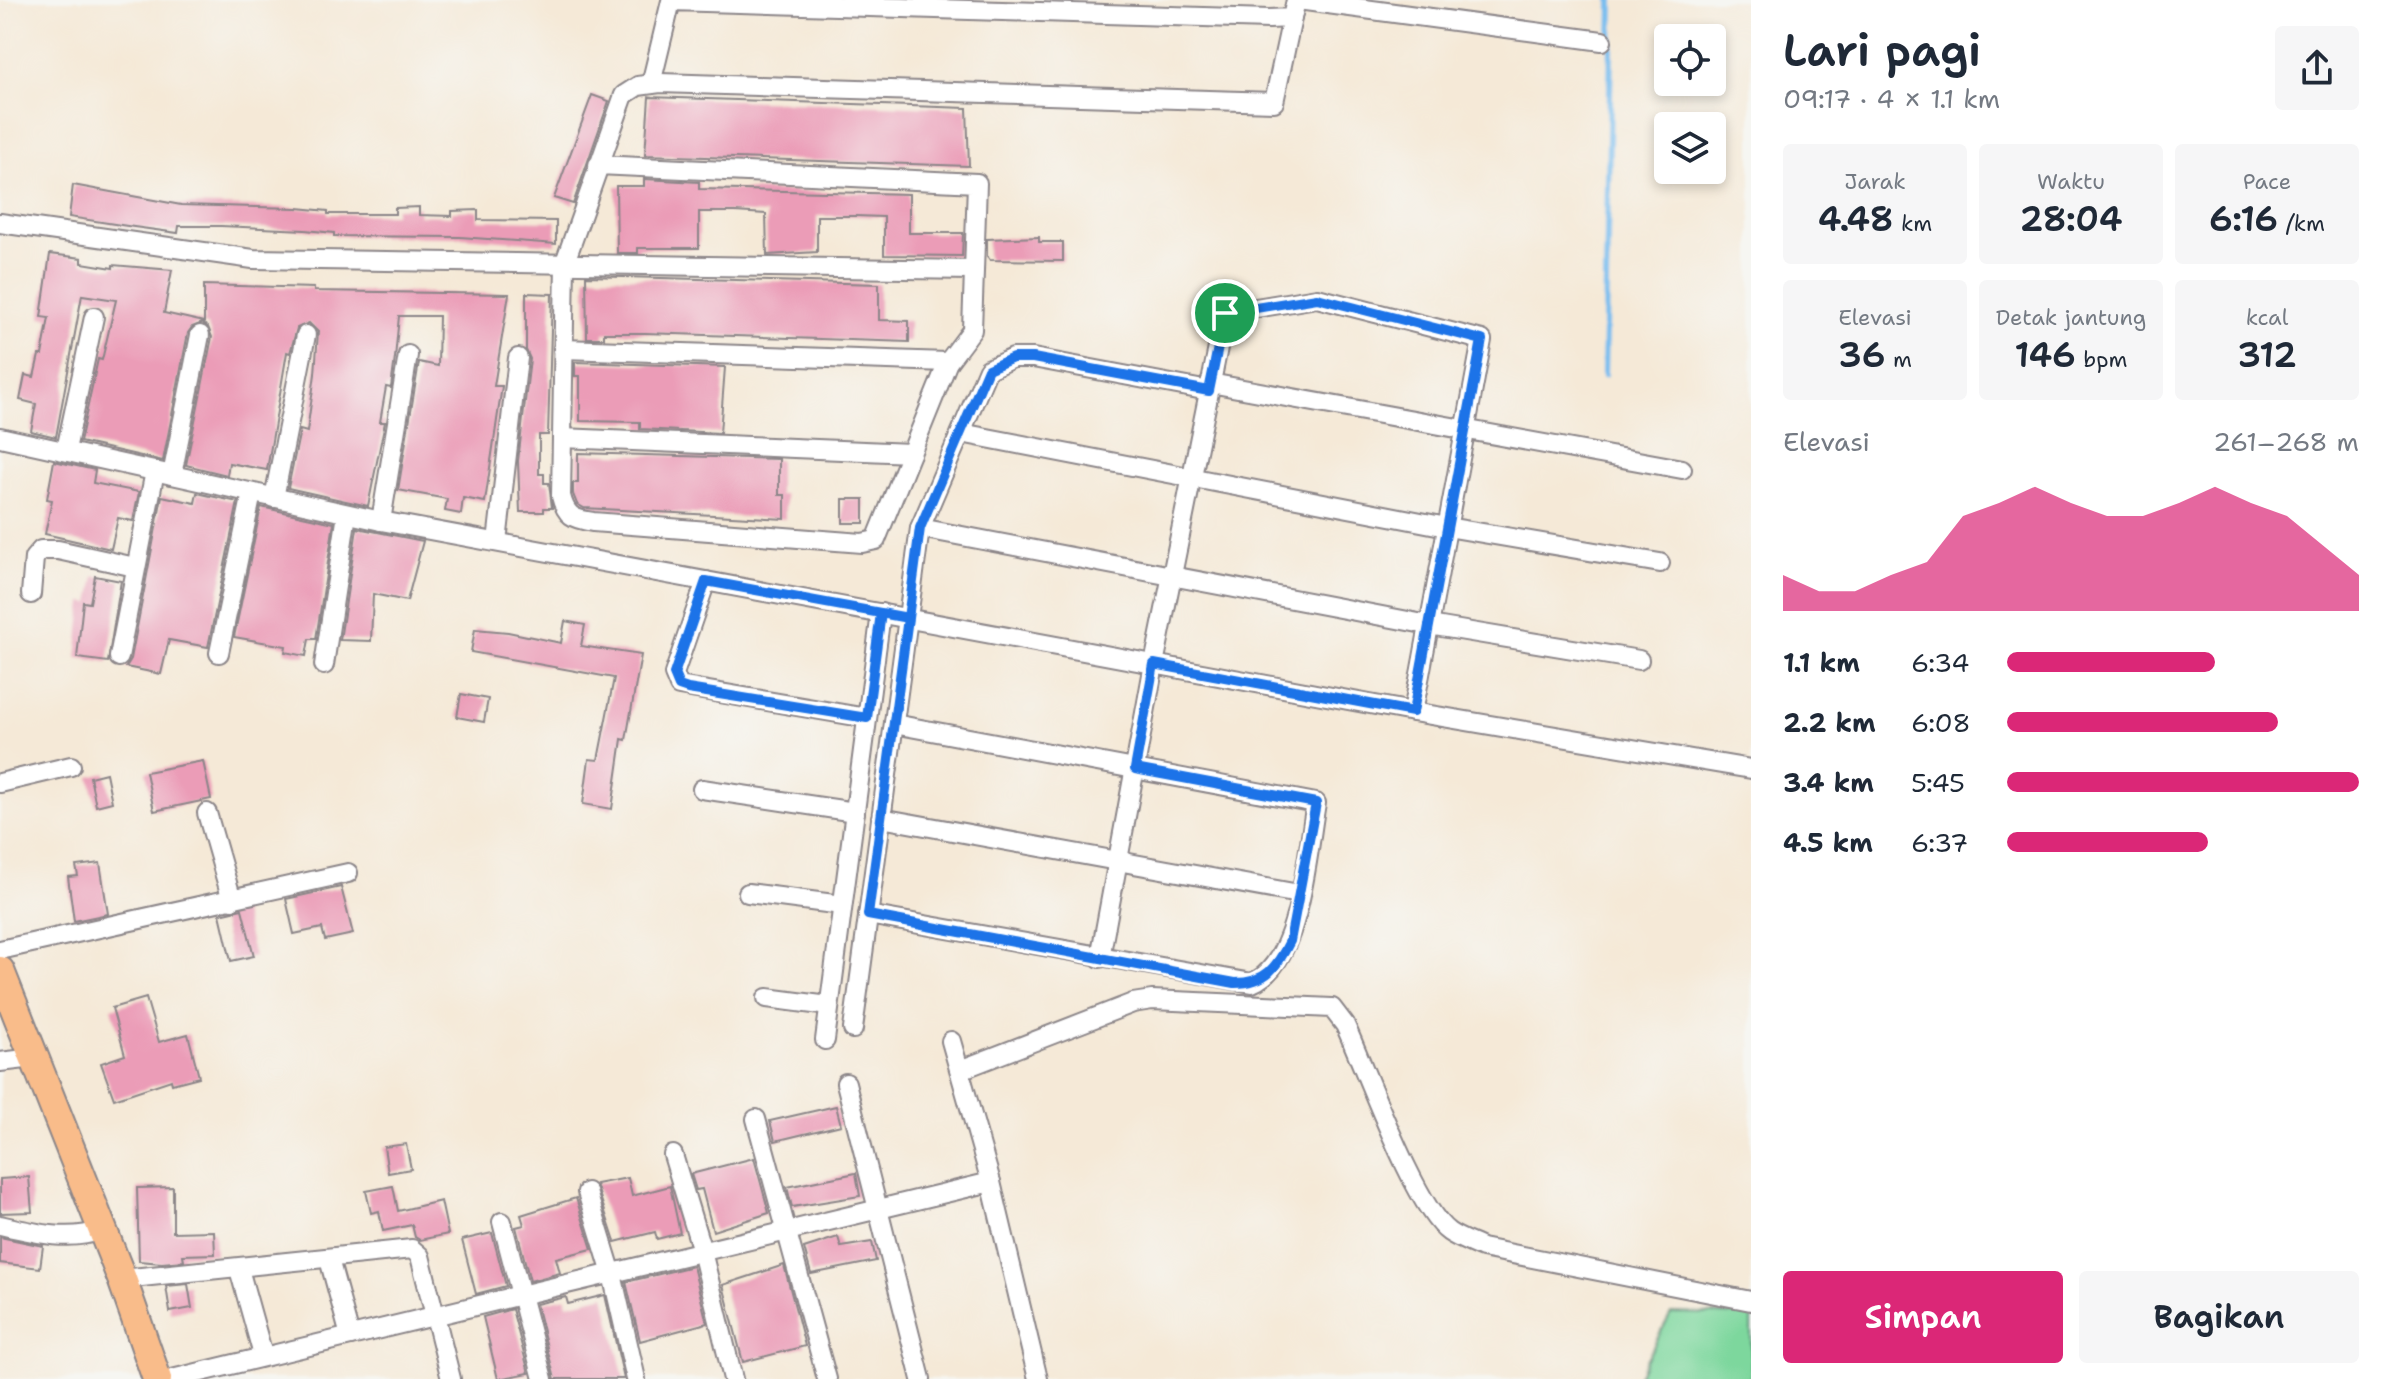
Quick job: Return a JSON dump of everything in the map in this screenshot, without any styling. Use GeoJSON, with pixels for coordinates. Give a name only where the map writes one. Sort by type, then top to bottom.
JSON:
{"type":"FeatureCollection","features":[{"type":"Feature","properties":{"kind":"highway"},"geometry":{"type":"LineString","coordinates":[[0,971],[122,1279],[157,1379]]}},
{"type":"Feature","properties":{"kind":"street"},"geometry":{"type":"LineString","coordinates":[[651,84],[671,1],[1295,6],[1602,41]]}},
{"type":"Feature","properties":{"kind":"street"},"geometry":{"type":"LineString","coordinates":[[598,165],[977,183],[972,330],[948,362],[876,540],[862,543],[574,519],[564,510],[561,496],[565,262],[598,165],[624,95],[638,86],[651,84],[1274,102],[1295,6]]}},
{"type":"Feature","properties":{"kind":"street"},"geometry":{"type":"LineString","coordinates":[[0,223],[253,259],[972,270]]}},
{"type":"Feature","properties":{"kind":"street"},"geometry":{"type":"LineString","coordinates":[[1100,958],[1154,664],[1225,313],[1317,298],[1482,340],[1413,712]]}},
{"type":"Feature","properties":{"kind":"street"},"geometry":{"type":"LineString","coordinates":[[66,450],[94,317]]}},
{"type":"Feature","properties":{"kind":"street"},"geometry":{"type":"LineString","coordinates":[[119,657],[135,567],[200,335]]}},
{"type":"Feature","properties":{"kind":"street"},"geometry":{"type":"LineString","coordinates":[[274,498],[306,335]]}},
{"type":"Feature","properties":{"kind":"street"},"geometry":{"type":"LineString","coordinates":[[563,349],[948,362]]}},
{"type":"Feature","properties":{"kind":"street"},"geometry":{"type":"LineString","coordinates":[[381,521],[408,355]]}},
{"type":"Feature","properties":{"kind":"street"},"geometry":{"type":"LineString","coordinates":[[497,542],[518,358]]}},
{"type":"Feature","properties":{"kind":"street"},"geometry":{"type":"LineString","coordinates":[[853,1029],[920,528],[988,369],[1013,358],[1033,358],[1682,469]]}},
{"type":"Feature","properties":{"kind":"street"},"geometry":{"type":"LineString","coordinates":[[961,433],[1447,527],[1660,563]]}},
{"type":"Feature","properties":{"kind":"street"},"geometry":{"type":"LineString","coordinates":[[0,437],[381,521],[1413,712],[1751,769]]}},
{"type":"Feature","properties":{"kind":"street"},"geometry":{"type":"LineString","coordinates":[[562,438],[911,453]]}},
{"type":"Feature","properties":{"kind":"street"},"geometry":{"type":"LineString","coordinates":[[219,653],[252,493]]}},
{"type":"Feature","properties":{"kind":"street"},"geometry":{"type":"LineString","coordinates":[[324,665],[347,514]]}},
{"type":"Feature","properties":{"kind":"street"},"geometry":{"type":"LineString","coordinates":[[920,528],[1429,625],[1639,660]]}},
{"type":"Feature","properties":{"kind":"street"},"geometry":{"type":"LineString","coordinates":[[31,594],[34,558],[41,550],[58,550],[135,567]]}},
{"type":"Feature","properties":{"kind":"street"},"geometry":{"type":"LineString","coordinates":[[706,581],[674,674],[679,686],[867,718]]}},
{"type":"Feature","properties":{"kind":"street"},"geometry":{"type":"LineString","coordinates":[[825,1040],[881,613]]}},
{"type":"Feature","properties":{"kind":"street"},"geometry":{"type":"LineString","coordinates":[[868,915],[1252,983],[1265,978],[1290,941],[1316,803],[894,724]]}},
{"type":"Feature","properties":{"kind":"street"},"geometry":{"type":"LineString","coordinates":[[0,783],[71,766]]}},
{"type":"Feature","properties":{"kind":"street"},"geometry":{"type":"LineString","coordinates":[[702,789],[855,812]]}},
{"type":"Feature","properties":{"kind":"street"},"geometry":{"type":"LineString","coordinates":[[207,813],[232,900]]}},
{"type":"Feature","properties":{"kind":"street"},"geometry":{"type":"LineString","coordinates":[[881,818],[1299,894]]}},
{"type":"Feature","properties":{"kind":"street"},"geometry":{"type":"LineString","coordinates":[[0,950],[348,873]]}},
{"type":"Feature","properties":{"kind":"street"},"geometry":{"type":"LineString","coordinates":[[748,893],[842,905]]}},
{"type":"Feature","properties":{"kind":"street"},"geometry":{"type":"LineString","coordinates":[[767,998],[829,1006]]}},
{"type":"Feature","properties":{"kind":"street"},"geometry":{"type":"LineString","coordinates":[[960,1070],[1133,1003],[1152,1000],[1332,1008],[1345,1025],[1419,1190],[1449,1232],[1482,1248],[1751,1301]]}},
{"type":"Feature","properties":{"kind":"street"},"geometry":{"type":"LineString","coordinates":[[951,1041],[991,1182],[1038,1379]]}},
{"type":"Feature","properties":{"kind":"street"},"geometry":{"type":"LineString","coordinates":[[0,1062],[34,1058]]}},
{"type":"Feature","properties":{"kind":"street"},"geometry":{"type":"LineString","coordinates":[[846,1083],[881,1209],[921,1379]]}},
{"type":"Feature","properties":{"kind":"street"},"geometry":{"type":"LineString","coordinates":[[756,1119],[827,1379]]}},
{"type":"Feature","properties":{"kind":"street"},"geometry":{"type":"LineString","coordinates":[[673,1155],[702,1251],[733,1379]]}},
{"type":"Feature","properties":{"kind":"street"},"geometry":{"type":"LineString","coordinates":[[172,1379],[991,1182]]}},
{"type":"Feature","properties":{"kind":"street"},"geometry":{"type":"LineString","coordinates":[[587,1192],[612,1274],[636,1379]]}},
{"type":"Feature","properties":{"kind":"street"},"geometry":{"type":"LineString","coordinates":[[502,1222],[543,1379]]}},
{"type":"Feature","properties":{"kind":"street"},"geometry":{"type":"LineString","coordinates":[[0,1225],[60,1236],[81,1236],[102,1230]]}},
{"type":"Feature","properties":{"kind":"street"},"geometry":{"type":"LineString","coordinates":[[122,1279],[415,1250],[437,1315],[451,1379]]}},
{"type":"Feature","properties":{"kind":"street"},"geometry":{"type":"LineString","coordinates":[[329,1259],[350,1336]]}},
{"type":"Feature","properties":{"kind":"street"},"geometry":{"type":"LineString","coordinates":[[239,1269],[263,1355]]}},
{"type":"Feature","properties":{"kind":"green space"},"geometry":{"type":"Polygon","coordinates":[[[1671,1313],[1751,1315],[1751,1379],[1636,1379],[1671,1313]]]}},
{"type":"Feature","properties":{"kind":"building"},"geometry":{"type":"Polygon","coordinates":[[[592,95],[609,101],[573,204],[554,198],[592,95]]]}},
{"type":"Feature","properties":{"kind":"building"},"geometry":{"type":"Polygon","coordinates":[[[649,97],[967,108],[969,166],[645,155],[649,97]]]}},
{"type":"Feature","properties":{"kind":"building"},"geometry":{"type":"Polygon","coordinates":[[[644,179],[699,182],[699,189],[909,194],[909,233],[963,233],[962,256],[884,255],[884,217],[855,216],[817,216],[817,252],[767,255],[766,214],[735,212],[699,212],[699,248],[638,248],[638,253],[617,253],[616,186],[644,186],[644,179]]]}},
{"type":"Feature","properties":{"kind":"building"},"geometry":{"type":"Polygon","coordinates":[[[73,185],[181,205],[297,208],[328,211],[328,214],[395,214],[395,208],[419,207],[419,215],[452,216],[452,211],[478,210],[478,220],[556,221],[556,244],[460,237],[334,236],[334,233],[305,230],[221,226],[179,226],[178,233],[69,217],[73,185]]]}},
{"type":"Feature","properties":{"kind":"building"},"geometry":{"type":"Polygon","coordinates":[[[1039,237],[1039,242],[1063,242],[1063,261],[990,260],[987,256],[987,239],[1039,237]]]}},
{"type":"Feature","properties":{"kind":"building"},"geometry":{"type":"Polygon","coordinates":[[[50,254],[82,258],[82,263],[113,268],[113,265],[172,270],[164,313],[204,322],[204,285],[314,288],[314,291],[509,294],[494,386],[502,386],[485,502],[463,498],[461,514],[445,511],[447,499],[398,490],[419,362],[438,366],[439,316],[399,316],[391,388],[386,387],[380,422],[385,422],[368,506],[288,488],[300,430],[307,432],[315,374],[318,332],[309,323],[297,328],[290,353],[287,352],[267,470],[229,463],[227,475],[186,465],[212,337],[208,327],[202,323],[192,327],[188,333],[163,461],[80,442],[98,359],[102,360],[116,300],[82,295],[56,437],[31,431],[36,404],[20,400],[25,375],[34,377],[39,355],[42,355],[49,318],[41,317],[50,254]]]}},
{"type":"Feature","properties":{"kind":"building"},"geometry":{"type":"Polygon","coordinates":[[[586,276],[879,284],[879,320],[909,321],[909,342],[645,333],[604,333],[604,338],[587,338],[586,276]]]}},
{"type":"Feature","properties":{"kind":"building"},"geometry":{"type":"Polygon","coordinates":[[[526,293],[552,294],[548,435],[539,435],[539,474],[544,474],[544,483],[549,483],[552,508],[544,508],[544,512],[520,512],[518,461],[530,359],[526,350],[526,293]]]}},
{"type":"Feature","properties":{"kind":"building"},"geometry":{"type":"Polygon","coordinates":[[[575,362],[725,367],[720,433],[640,429],[640,422],[580,421],[580,376],[575,376],[575,362]]]}},
{"type":"Feature","properties":{"kind":"building"},"geometry":{"type":"Polygon","coordinates":[[[578,453],[779,459],[779,495],[785,495],[785,519],[584,508],[577,504],[573,494],[573,483],[578,483],[578,453]]]}},
{"type":"Feature","properties":{"kind":"building"},"geometry":{"type":"Polygon","coordinates":[[[54,461],[95,470],[93,483],[139,492],[133,521],[118,518],[111,549],[45,534],[52,500],[47,499],[54,461]]]}},
{"type":"Feature","properties":{"kind":"building"},"geometry":{"type":"Polygon","coordinates":[[[197,493],[238,502],[208,647],[169,640],[161,674],[126,667],[131,659],[162,496],[195,503],[197,493]]]}},
{"type":"Feature","properties":{"kind":"building"},"geometry":{"type":"Polygon","coordinates":[[[843,499],[864,499],[864,523],[843,523],[843,499]]]}},
{"type":"Feature","properties":{"kind":"building"},"geometry":{"type":"Polygon","coordinates":[[[261,507],[334,523],[316,639],[309,639],[306,656],[285,652],[286,646],[234,637],[261,507]]]}},
{"type":"Feature","properties":{"kind":"building"},"geometry":{"type":"Polygon","coordinates":[[[357,528],[423,541],[407,601],[373,594],[371,641],[340,640],[357,528]]]}},
{"type":"Feature","properties":{"kind":"building"},"geometry":{"type":"Polygon","coordinates":[[[95,576],[121,581],[108,662],[77,658],[83,602],[90,603],[95,576]]]}},
{"type":"Feature","properties":{"kind":"building"},"geometry":{"type":"Polygon","coordinates":[[[565,621],[585,625],[581,646],[641,655],[626,740],[622,739],[612,809],[583,804],[589,759],[598,760],[614,678],[471,652],[475,629],[561,643],[565,621]]]}},
{"type":"Feature","properties":{"kind":"building"},"geometry":{"type":"Polygon","coordinates":[[[461,694],[488,699],[484,722],[457,717],[461,694]]]}},
{"type":"Feature","properties":{"kind":"building"},"geometry":{"type":"Polygon","coordinates":[[[203,761],[211,799],[154,811],[146,772],[203,761]]]}},
{"type":"Feature","properties":{"kind":"building"},"geometry":{"type":"Polygon","coordinates":[[[106,773],[112,802],[96,806],[90,777],[106,773]]]}},
{"type":"Feature","properties":{"kind":"building"},"geometry":{"type":"Polygon","coordinates":[[[100,863],[108,914],[74,921],[68,877],[78,876],[76,866],[100,863]]]}},
{"type":"Feature","properties":{"kind":"building"},"geometry":{"type":"Polygon","coordinates":[[[341,887],[353,934],[325,940],[322,928],[294,934],[286,899],[341,887]]]}},
{"type":"Feature","properties":{"kind":"building"},"geometry":{"type":"Polygon","coordinates":[[[242,909],[254,956],[231,961],[220,914],[242,909]]]}},
{"type":"Feature","properties":{"kind":"building"},"geometry":{"type":"Polygon","coordinates":[[[146,998],[159,1042],[188,1034],[199,1077],[172,1084],[171,1080],[114,1099],[101,1063],[125,1055],[112,1008],[146,998]]]}},
{"type":"Feature","properties":{"kind":"building"},"geometry":{"type":"Polygon","coordinates":[[[836,1106],[841,1125],[775,1141],[770,1121],[836,1106]]]}},
{"type":"Feature","properties":{"kind":"building"},"geometry":{"type":"Polygon","coordinates":[[[406,1144],[411,1169],[388,1173],[384,1147],[406,1144]]]}},
{"type":"Feature","properties":{"kind":"building"},"geometry":{"type":"Polygon","coordinates":[[[754,1158],[769,1213],[713,1231],[702,1189],[696,1190],[691,1174],[754,1158]]]}},
{"type":"Feature","properties":{"kind":"building"},"geometry":{"type":"Polygon","coordinates":[[[856,1173],[860,1196],[792,1207],[787,1187],[856,1173]]]}},
{"type":"Feature","properties":{"kind":"building"},"geometry":{"type":"Polygon","coordinates":[[[29,1177],[32,1212],[0,1213],[0,1179],[29,1177]]]}},
{"type":"Feature","properties":{"kind":"building"},"geometry":{"type":"Polygon","coordinates":[[[628,1178],[632,1196],[670,1186],[680,1233],[657,1239],[655,1232],[615,1242],[596,1184],[628,1178]]]}},
{"type":"Feature","properties":{"kind":"building"},"geometry":{"type":"Polygon","coordinates":[[[393,1186],[398,1211],[441,1201],[448,1234],[420,1240],[415,1237],[412,1225],[383,1231],[379,1211],[371,1213],[366,1191],[393,1186]]]}},
{"type":"Feature","properties":{"kind":"building"},"geometry":{"type":"Polygon","coordinates":[[[173,1187],[173,1232],[214,1231],[215,1254],[183,1255],[184,1261],[139,1261],[137,1188],[173,1187]]]}},
{"type":"Feature","properties":{"kind":"building"},"geometry":{"type":"Polygon","coordinates":[[[576,1198],[592,1249],[556,1258],[560,1273],[530,1281],[516,1227],[524,1225],[521,1215],[576,1198]]]}},
{"type":"Feature","properties":{"kind":"building"},"geometry":{"type":"Polygon","coordinates":[[[492,1233],[506,1286],[476,1294],[462,1240],[492,1233]]]}},
{"type":"Feature","properties":{"kind":"building"},"geometry":{"type":"Polygon","coordinates":[[[0,1237],[43,1246],[40,1268],[0,1263],[0,1237]]]}},
{"type":"Feature","properties":{"kind":"building"},"geometry":{"type":"Polygon","coordinates":[[[838,1237],[841,1247],[872,1242],[876,1261],[811,1274],[804,1248],[838,1237]]]}},
{"type":"Feature","properties":{"kind":"building"},"geometry":{"type":"Polygon","coordinates":[[[784,1265],[805,1346],[743,1362],[723,1285],[784,1265]]]}},
{"type":"Feature","properties":{"kind":"building"},"geometry":{"type":"Polygon","coordinates":[[[693,1266],[707,1323],[640,1341],[626,1282],[693,1266]]]}},
{"type":"Feature","properties":{"kind":"building"},"geometry":{"type":"Polygon","coordinates":[[[188,1284],[192,1308],[170,1312],[166,1286],[188,1284]]]}},
{"type":"Feature","properties":{"kind":"building"},"geometry":{"type":"Polygon","coordinates":[[[605,1295],[624,1379],[555,1379],[536,1304],[566,1297],[568,1304],[605,1295]]]}},
{"type":"Feature","properties":{"kind":"building"},"geometry":{"type":"Polygon","coordinates":[[[512,1309],[529,1373],[498,1379],[483,1317],[512,1309]]]}},
{"type":"Feature","properties":{"kind":"waterway"},"geometry":{"type":"LineString","coordinates":[[1604,375],[1612,0]]}},
{"type":"Feature","properties":{"kind":"route"},"geometry":{"type":"LineString","coordinates":[[1225,313],[1209,391],[1033,358],[1013,358],[988,369],[920,528],[908,618],[706,581],[674,674],[679,686],[688,689],[867,718],[881,613],[908,618],[868,915],[1235,983],[1252,983],[1265,978],[1282,957],[1290,941],[1316,803],[1135,769],[1154,664],[1413,712],[1482,340],[1317,298],[1300,298],[1225,313]]}}]}
